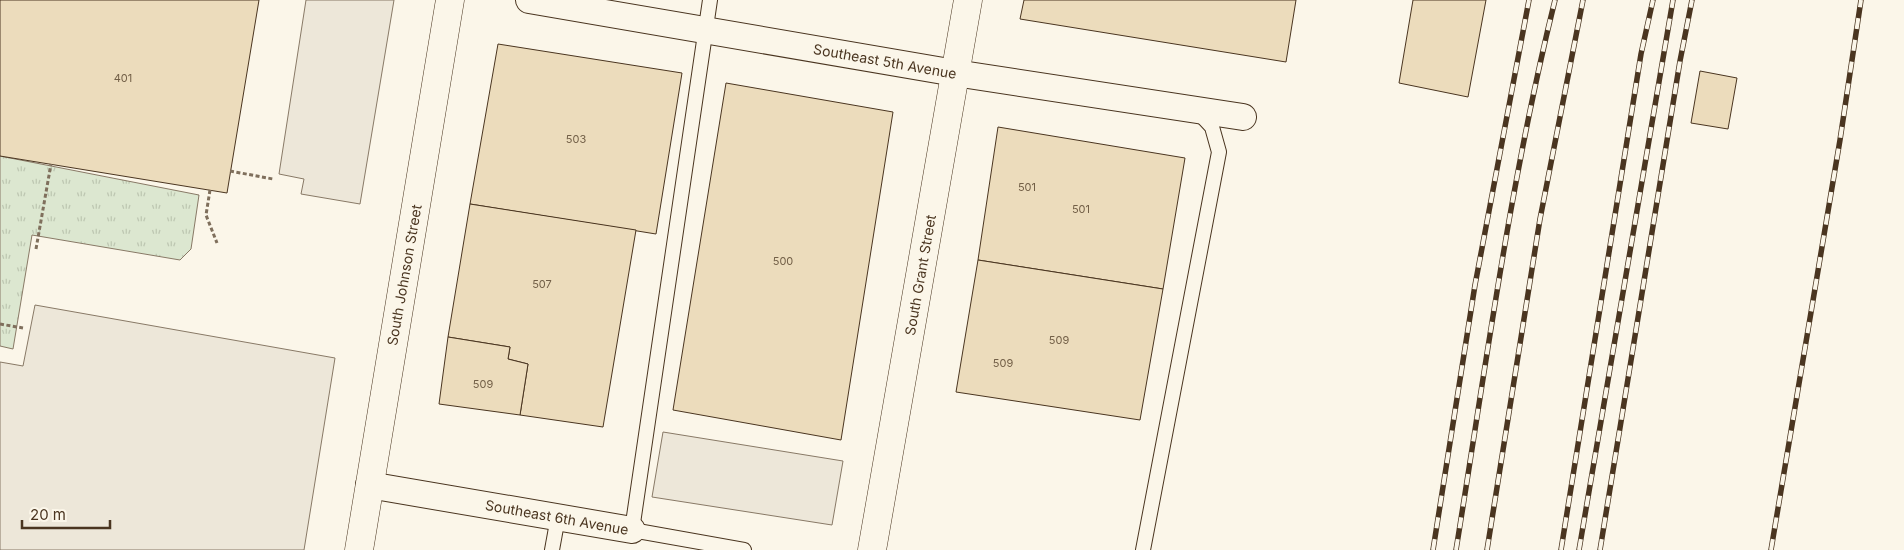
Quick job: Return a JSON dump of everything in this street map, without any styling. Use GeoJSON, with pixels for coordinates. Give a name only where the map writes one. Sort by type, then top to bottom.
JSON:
{"type":"FeatureCollection","features":[{"type":"Feature","properties":{"kind":"main road","name":"South Johnson Street"},"geometry":{"type":"LineString","coordinates":[[359,550],[450,0]]}},
{"type":"Feature","properties":{"kind":"main road","name":"South Grant Street"},"geometry":{"type":"LineString","coordinates":[[872,550],[968,0]]}},
{"type":"Feature","properties":{"kind":"street","name":"Southeast 5th Avenue"},"geometry":{"type":"LineString","coordinates":[[529,0],[955,73],[1243,117]]}},
{"type":"Feature","properties":{"kind":"street","name":"Southeast 6th Avenue"},"geometry":{"type":"LineString","coordinates":[[370,485],[632,530]]}},
{"type":"Feature","properties":{"kind":"lane"},"geometry":{"type":"LineString","coordinates":[[632,530],[710,0]]}},
{"type":"Feature","properties":{"kind":"lane"},"geometry":{"type":"LineString","coordinates":[[1143,550],[1219,152],[1212,127],[1196,110]]}},
{"type":"Feature","properties":{"kind":"lane"},"geometry":{"type":"LineString","coordinates":[[552,550],[558,517]]}},
{"type":"Feature","properties":{"kind":"lane","name":"Southeast 6th Avenue"},"geometry":{"type":"LineString","coordinates":[[632,530],[744,550]]}},
{"type":"Feature","properties":{"kind":"path"},"geometry":{"type":"LineString","coordinates":[[36,249],[51,164]]}},
{"type":"Feature","properties":{"kind":"path"},"geometry":{"type":"LineString","coordinates":[[230,171],[273,178]]}},
{"type":"Feature","properties":{"kind":"path"},"geometry":{"type":"LineString","coordinates":[[210,190],[206,215],[217,243]]}},
{"type":"Feature","properties":{"kind":"path"},"geometry":{"type":"LineString","coordinates":[[0,324],[22,328]]}},
{"type":"Feature","properties":{"kind":"green space"},"geometry":{"type":"Polygon","coordinates":[[[0,156],[199,195],[191,249],[180,260],[32,235],[13,349],[0,346],[0,156]]]}},
{"type":"Feature","properties":{"kind":"shaded area"},"geometry":{"type":"Polygon","coordinates":[[[306,0],[394,0],[360,204],[301,194],[304,179],[279,174],[306,0]]]}},
{"type":"Feature","properties":{"kind":"shaded area"},"geometry":{"type":"Polygon","coordinates":[[[35,305],[335,358],[304,550],[0,550],[0,362],[23,366],[35,305]]]}},
{"type":"Feature","properties":{"kind":"shaded area"},"geometry":{"type":"Polygon","coordinates":[[[663,432],[843,461],[832,525],[652,497],[663,432]]]}},
{"type":"Feature","properties":{"kind":"building"},"geometry":{"type":"Polygon","coordinates":[[[0,0],[259,0],[227,193],[0,156],[0,0]]]}},
{"type":"Feature","properties":{"kind":"building"},"geometry":{"type":"Polygon","coordinates":[[[1024,0],[1296,0],[1286,62],[1020,19],[1024,0]]]}},
{"type":"Feature","properties":{"kind":"building"},"geometry":{"type":"Polygon","coordinates":[[[1413,0],[1486,0],[1468,97],[1399,83],[1413,0]]]}},
{"type":"Feature","properties":{"kind":"building"},"geometry":{"type":"Polygon","coordinates":[[[498,44],[682,73],[656,234],[470,204],[498,44]]]}},
{"type":"Feature","properties":{"kind":"building"},"geometry":{"type":"Polygon","coordinates":[[[1700,71],[1737,78],[1728,129],[1691,123],[1700,71]]]}},
{"type":"Feature","properties":{"kind":"building"},"geometry":{"type":"Polygon","coordinates":[[[726,83],[893,112],[841,440],[673,410],[726,83]]]}},
{"type":"Feature","properties":{"kind":"building"},"geometry":{"type":"Polygon","coordinates":[[[998,127],[1185,158],[1163,289],[978,260],[998,127]]]}},
{"type":"Feature","properties":{"kind":"building"},"geometry":{"type":"Polygon","coordinates":[[[470,204],[636,230],[603,427],[520,415],[528,364],[508,359],[510,347],[448,337],[470,204]]]}},
{"type":"Feature","properties":{"kind":"building"},"geometry":{"type":"Polygon","coordinates":[[[978,260],[1163,289],[1140,420],[956,392],[978,260]]]}},
{"type":"Feature","properties":{"kind":"building"},"geometry":{"type":"Polygon","coordinates":[[[448,337],[510,347],[508,359],[528,364],[520,415],[439,404],[448,337]]]}},
{"type":"Feature","properties":{"kind":"railway"},"geometry":{"type":"LineString","coordinates":[[1433,550],[1475,285],[1529,0]]}},
{"type":"Feature","properties":{"kind":"railway"},"geometry":{"type":"LineString","coordinates":[[1456,550],[1512,205],[1539,68],[1555,0]]}},
{"type":"Feature","properties":{"kind":"railway"},"geometry":{"type":"LineString","coordinates":[[1487,550],[1540,219],[1583,0]]}},
{"type":"Feature","properties":{"kind":"railway"},"geometry":{"type":"LineString","coordinates":[[1561,550],[1641,54],[1653,0]]}},
{"type":"Feature","properties":{"kind":"railway"},"geometry":{"type":"LineString","coordinates":[[1579,550],[1673,0]]}},
{"type":"Feature","properties":{"kind":"railway"},"geometry":{"type":"LineString","coordinates":[[1600,550],[1680,61],[1692,0]]}},
{"type":"Feature","properties":{"kind":"railway"},"geometry":{"type":"LineString","coordinates":[[1771,550],[1840,140],[1861,0]]}}]}
